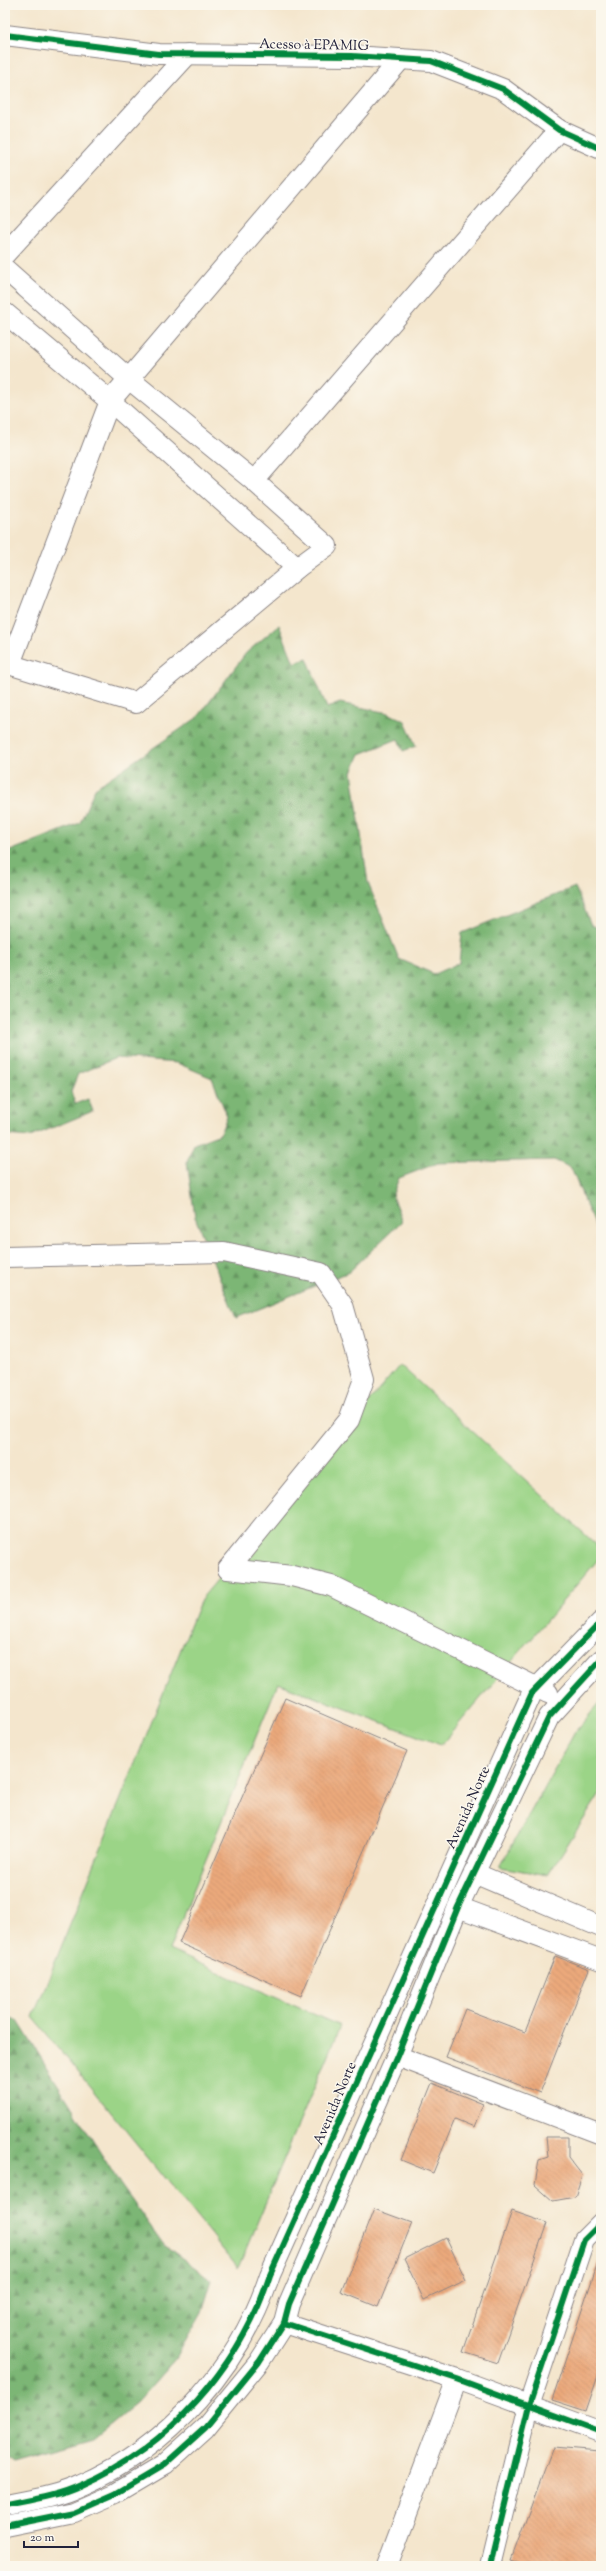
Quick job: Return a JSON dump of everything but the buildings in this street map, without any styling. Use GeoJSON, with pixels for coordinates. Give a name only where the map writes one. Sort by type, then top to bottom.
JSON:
{"type":"FeatureCollection","features":[{"type":"Feature","properties":{"kind":"street","name":"Acesso à EPAMIG"},"geometry":{"type":"LineString","coordinates":[[5,35],[159,54],[401,59],[431,61],[503,89],[559,130],[601,149]]}},
{"type":"Feature","properties":{"kind":"street"},"geometry":{"type":"LineString","coordinates":[[5,254],[188,54]]}},
{"type":"Feature","properties":{"kind":"street"},"geometry":{"type":"LineString","coordinates":[[5,269],[129,379],[254,481],[328,546],[297,568],[136,703],[8,664],[110,401],[129,379],[401,59]]}},
{"type":"Feature","properties":{"kind":"street"},"geometry":{"type":"LineString","coordinates":[[254,481],[559,130]]}},
{"type":"Feature","properties":{"kind":"street"},"geometry":{"type":"LineString","coordinates":[[5,313],[110,401],[297,568]]}},
{"type":"Feature","properties":{"kind":"street"},"geometry":{"type":"LineString","coordinates":[[5,1257],[224,1252],[321,1273],[343,1305],[364,1379],[349,1420],[228,1569],[292,1576],[331,1586],[564,1700]]}},
{"type":"Feature","properties":{"kind":"street","name":"Avenida Norte"},"geometry":{"type":"LineString","coordinates":[[5,2505],[80,2486],[116,2469],[178,2423],[203,2394],[250,2324],[262,2299],[270,2275],[362,2066],[532,1694],[601,1622]]}},
{"type":"Feature","properties":{"kind":"street"},"geometry":{"type":"LineString","coordinates":[[5,2526],[74,2512],[115,2494],[164,2465],[205,2428],[258,2362],[280,2329],[289,2304],[397,2056],[458,1907],[549,1717],[601,1660]]}},
{"type":"Feature","properties":{"kind":"street"},"geometry":{"type":"LineString","coordinates":[[474,1873],[601,1927]]}},
{"type":"Feature","properties":{"kind":"street"},"geometry":{"type":"LineString","coordinates":[[458,1907],[601,1960]]}},
{"type":"Feature","properties":{"kind":"street"},"geometry":{"type":"LineString","coordinates":[[397,2056],[601,2134]]}},
{"type":"Feature","properties":{"kind":"street"},"geometry":{"type":"LineString","coordinates":[[490,2566],[529,2405],[584,2240],[601,2223]]}},
{"type":"Feature","properties":{"kind":"street"},"geometry":{"type":"LineString","coordinates":[[262,2299],[277,2297],[289,2304]]}},
{"type":"Feature","properties":{"kind":"street"},"geometry":{"type":"LineString","coordinates":[[250,2324],[259,2336],[280,2329],[457,2379],[601,2432]]}},
{"type":"Feature","properties":{"kind":"street"},"geometry":{"type":"LineString","coordinates":[[387,2566],[457,2379]]}},
{"type":"Feature","properties":{"kind":"green space"},"geometry":{"type":"Polygon","coordinates":[[[279,625],[294,663],[307,658],[327,708],[340,703],[388,713],[405,721],[416,746],[403,751],[398,739],[360,754],[352,772],[368,883],[399,959],[434,974],[459,963],[462,933],[575,887],[591,925],[601,929],[601,1241],[571,1168],[554,1160],[438,1163],[399,1178],[392,1196],[402,1221],[349,1272],[236,1318],[195,1217],[187,1162],[194,1144],[220,1134],[227,1116],[212,1078],[177,1063],[116,1058],[78,1074],[71,1091],[75,1104],[88,1099],[93,1111],[30,1137],[5,1135],[5,853],[80,823],[95,788],[198,717],[246,653],[279,625]]]}},
{"type":"Feature","properties":{"kind":"green space"},"geometry":{"type":"Polygon","coordinates":[[[400,1365],[601,1549],[601,1556],[441,1745],[278,1683],[169,1950],[340,2026],[238,2268],[33,2017],[201,1599],[400,1365]]]}},
{"type":"Feature","properties":{"kind":"green space"},"geometry":{"type":"Polygon","coordinates":[[[601,1701],[601,1792],[548,1875],[500,1867],[575,1732],[601,1701]]]}},
{"type":"Feature","properties":{"kind":"green space"},"geometry":{"type":"Polygon","coordinates":[[[5,2015],[18,2021],[120,2184],[164,2245],[212,2280],[202,2312],[176,2358],[137,2402],[92,2439],[13,2461],[5,2455],[5,2015]]]}},
{"type":"Feature","properties":{"kind":"cycle path"},"geometry":{"type":"LineString","coordinates":[[5,35],[159,54],[352,56],[431,61],[503,89],[559,130],[601,149]]}},
{"type":"Feature","properties":{"kind":"cycle path"},"geometry":{"type":"LineString","coordinates":[[5,2505],[63,2492],[113,2469],[144,2449],[172,2426],[198,2400],[220,2371],[240,2341],[257,2309],[270,2275],[532,1693],[601,1622]]}},
{"type":"Feature","properties":{"kind":"cycle path"},"geometry":{"type":"LineString","coordinates":[[5,2526],[74,2512],[115,2494],[164,2465],[205,2428],[259,2362],[284,2323],[289,2304],[397,2056],[458,1907],[549,1717],[601,1660]]}},
{"type":"Feature","properties":{"kind":"cycle path"},"geometry":{"type":"LineString","coordinates":[[490,2566],[529,2405],[584,2240],[601,2223]]}},
{"type":"Feature","properties":{"kind":"cycle path"},"geometry":{"type":"LineString","coordinates":[[284,2323],[457,2379],[601,2432]]}}]}
